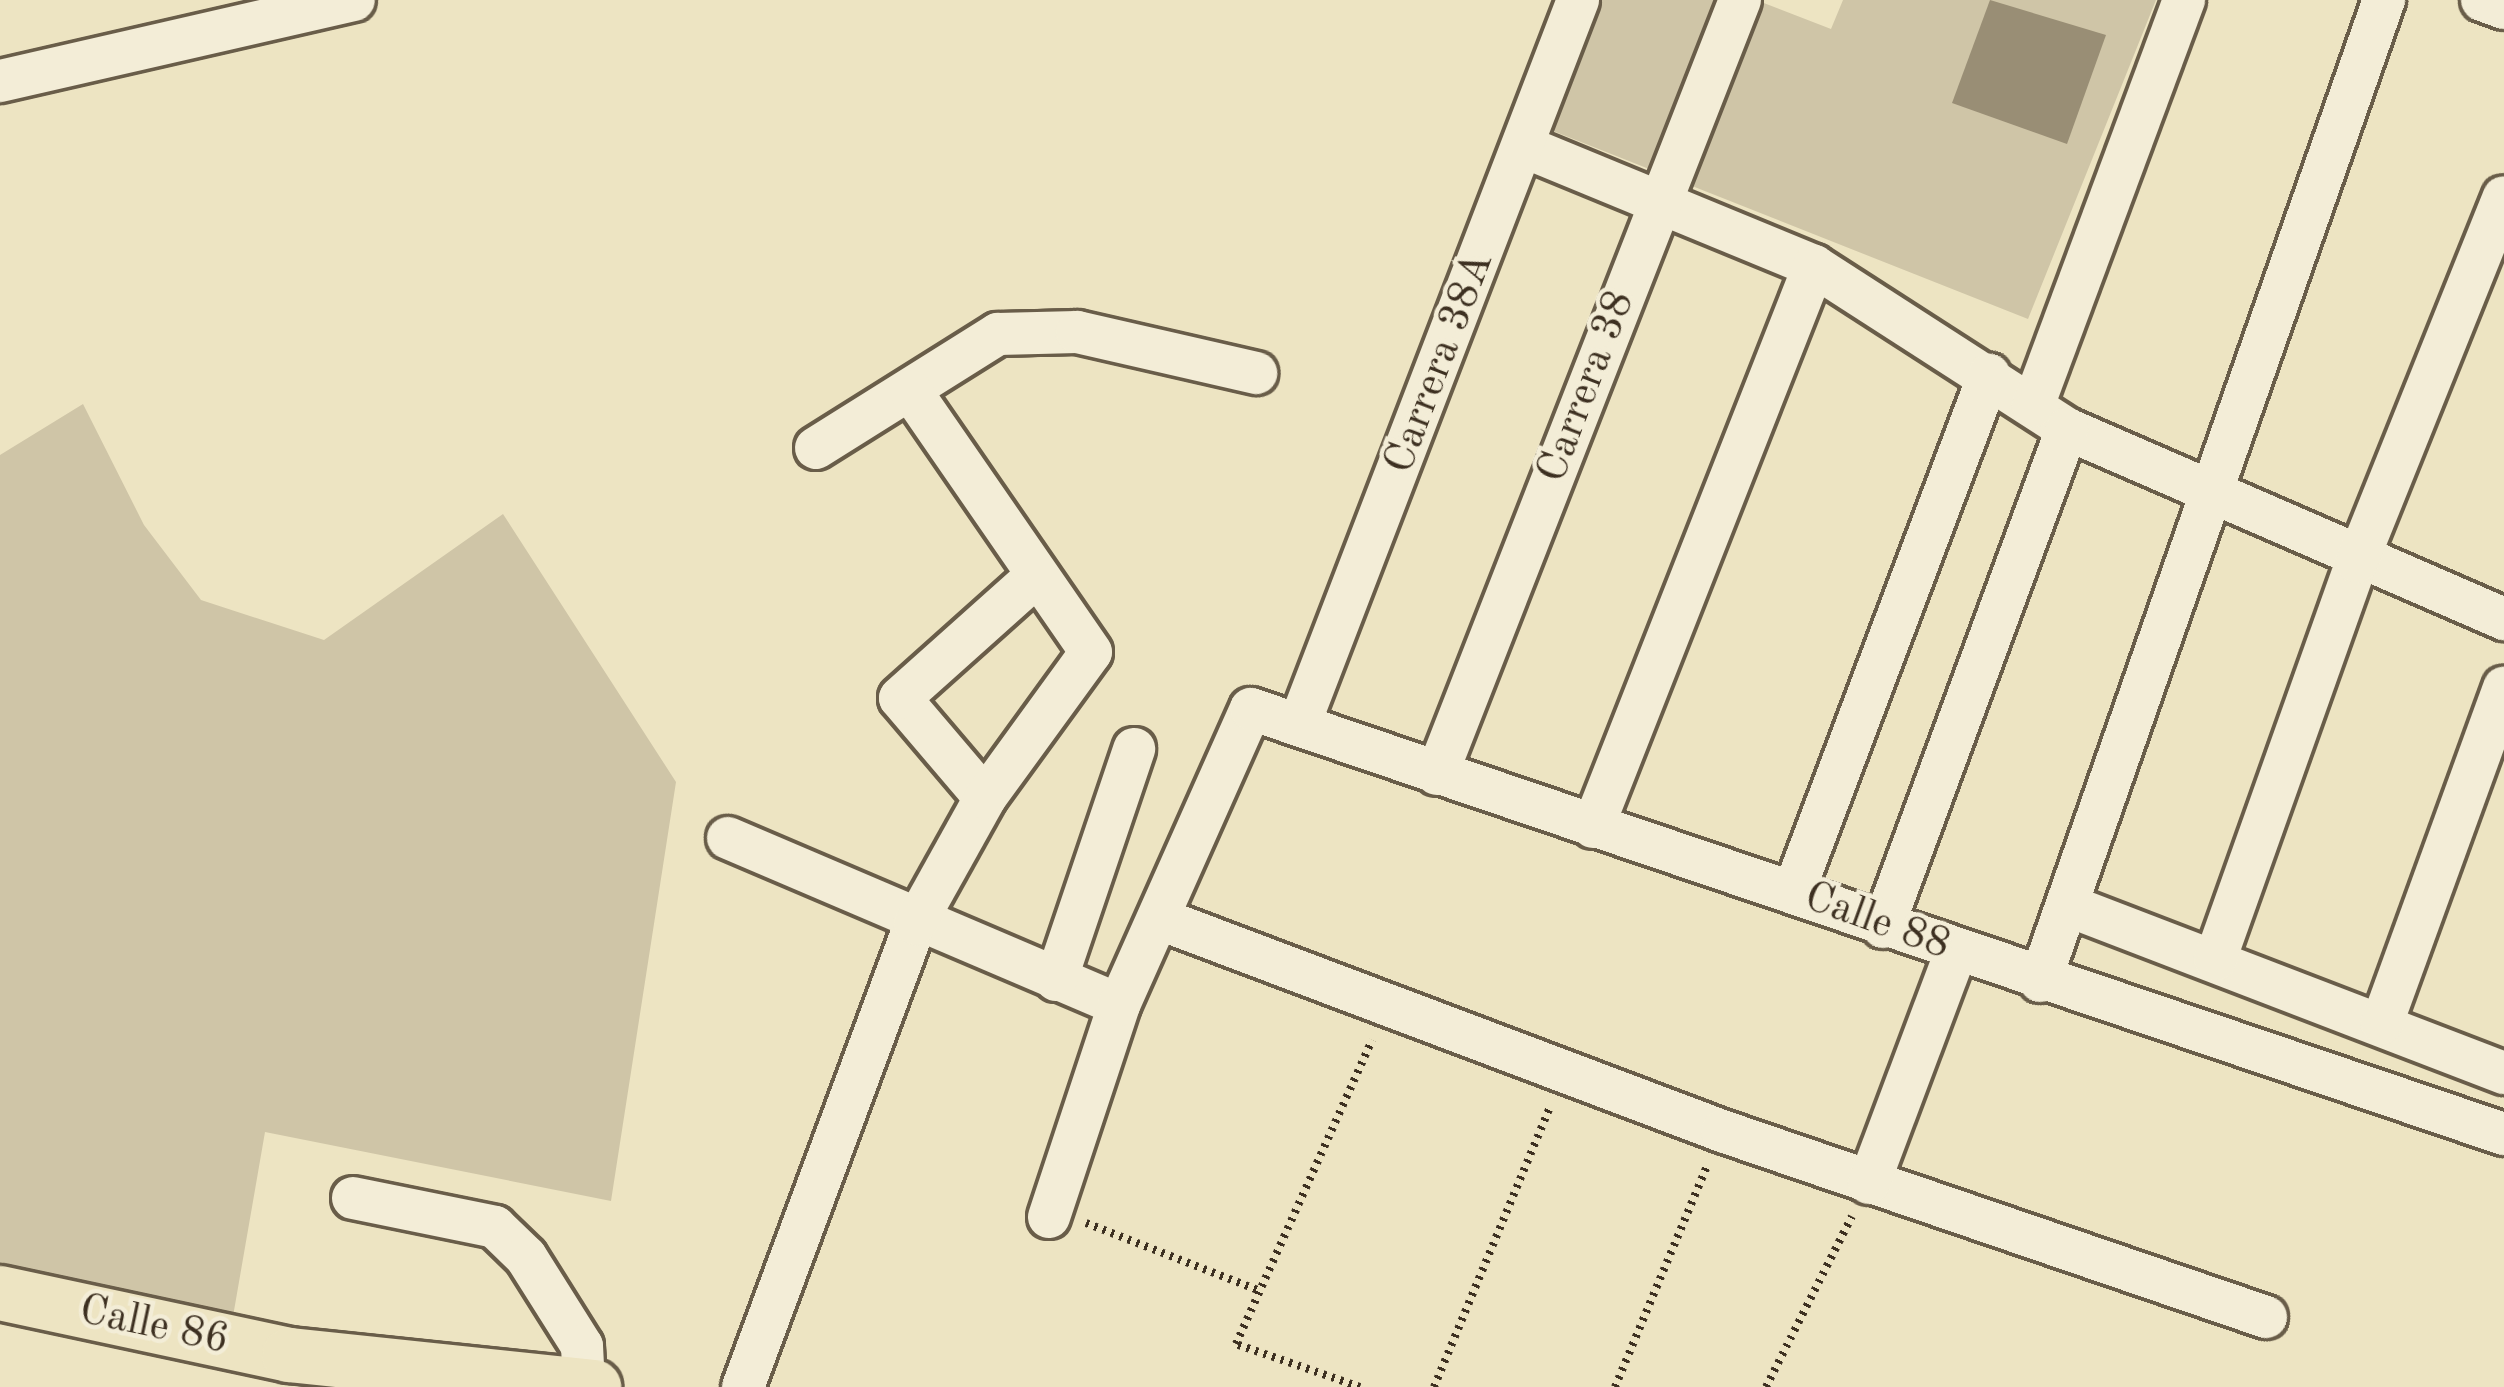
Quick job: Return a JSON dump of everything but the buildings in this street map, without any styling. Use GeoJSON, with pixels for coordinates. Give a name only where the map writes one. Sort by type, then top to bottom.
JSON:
{"type":"FeatureCollection","features":[{"type":"Feature","properties":{"kind":"main road","name":"Calle 86"},"geometry":{"type":"LineString","coordinates":[[0,1293],[290,1355],[594,1387]]}},
{"type":"Feature","properties":{"kind":"street"},"geometry":{"type":"LineString","coordinates":[[0,81],[63,71],[354,0]]}},
{"type":"Feature","properties":{"kind":"street","name":"Carrera 38A"},"geometry":{"type":"LineString","coordinates":[[1299,725],[1578,0]]}},
{"type":"Feature","properties":{"kind":"street","name":"Carrera 38"},"geometry":{"type":"LineString","coordinates":[[1437,774],[1740,0]]}},
{"type":"Feature","properties":{"kind":"street"},"geometry":{"type":"LineString","coordinates":[[1882,927],[2184,0]]}},
{"type":"Feature","properties":{"kind":"street"},"geometry":{"type":"LineString","coordinates":[[2040,981],[2384,0]]}},
{"type":"Feature","properties":{"kind":"street"},"geometry":{"type":"LineString","coordinates":[[2482,0],[2504,8]]}},
{"type":"Feature","properties":{"kind":"street"},"geometry":{"type":"LineString","coordinates":[[0,105],[63,71]]}},
{"type":"Feature","properties":{"kind":"street"},"geometry":{"type":"LineString","coordinates":[[1525,147],[1814,266],[2050,418],[2356,562],[2504,619]]}},
{"type":"Feature","properties":{"kind":"street"},"geometry":{"type":"LineString","coordinates":[[2216,960],[2356,562],[2504,197]]}},
{"type":"Feature","properties":{"kind":"street"},"geometry":{"type":"LineString","coordinates":[[1593,826],[1814,266]]}},
{"type":"Feature","properties":{"kind":"street"},"geometry":{"type":"LineString","coordinates":[[816,448],[998,334],[1034,331],[1256,373]]}},
{"type":"Feature","properties":{"kind":"street"},"geometry":{"type":"LineString","coordinates":[[1794,891],[1989,375]]}},
{"type":"Feature","properties":{"kind":"street"},"geometry":{"type":"LineString","coordinates":[[743,1387],[915,924],[986,798],[1091,652],[1034,578],[911,391]]}},
{"type":"Feature","properties":{"kind":"street"},"geometry":{"type":"LineString","coordinates":[[986,798],[900,698],[1034,578]]}},
{"type":"Feature","properties":{"kind":"street"},"geometry":{"type":"LineString","coordinates":[[2381,1024],[2504,687]]}},
{"type":"Feature","properties":{"kind":"street","name":"Calle 88"},"geometry":{"type":"LineString","coordinates":[[1160,919],[1250,709],[1794,891],[2040,981],[2504,1134]]}},
{"type":"Feature","properties":{"kind":"street"},"geometry":{"type":"LineString","coordinates":[[1056,980],[1134,749]]}},
{"type":"Feature","properties":{"kind":"street"},"geometry":{"type":"LineString","coordinates":[[728,838],[915,924],[1119,1006]]}},
{"type":"Feature","properties":{"kind":"street"},"geometry":{"type":"LineString","coordinates":[[2068,907],[2504,1072]]}},
{"type":"Feature","properties":{"kind":"street"},"geometry":{"type":"LineString","coordinates":[[1050,1213],[1119,1006],[1160,919],[1722,1131],[2266,1317]]}},
{"type":"Feature","properties":{"kind":"street"},"geometry":{"type":"LineString","coordinates":[[1869,1183],[1956,952]]}},
{"type":"Feature","properties":{"kind":"street"},"geometry":{"type":"LineString","coordinates":[[353,1198],[495,1227],[526,1257],[582,1346],[584,1386]]}},
{"type":"Feature","properties":{"kind":"path"},"geometry":{"type":"LineString","coordinates":[[1360,1387],[1236,1344],[1388,1006]]}},
{"type":"Feature","properties":{"kind":"path"},"geometry":{"type":"LineString","coordinates":[[1434,1387],[1565,1072]]}},
{"type":"Feature","properties":{"kind":"path"},"geometry":{"type":"LineString","coordinates":[[1615,1387],[1722,1131]]}},
{"type":"Feature","properties":{"kind":"path"},"geometry":{"type":"LineString","coordinates":[[1766,1387],[1869,1183]]}},
{"type":"Feature","properties":{"kind":"path"},"geometry":{"type":"LineString","coordinates":[[1050,1213],[1258,1290]]}},
{"type":"Feature","properties":{"kind":"shaded area"},"geometry":{"type":"Polygon","coordinates":[[[1601,0],[1756,0],[1831,29],[1843,0],[2156,0],[2028,319],[1548,129],[1601,0]]]}},
{"type":"Feature","properties":{"kind":"shaded area"},"geometry":{"type":"Polygon","coordinates":[[[83,404],[144,525],[201,600],[324,640],[503,514],[676,782],[611,1201],[265,1132],[231,1328],[0,1279],[0,455],[83,404]]]}}]}
